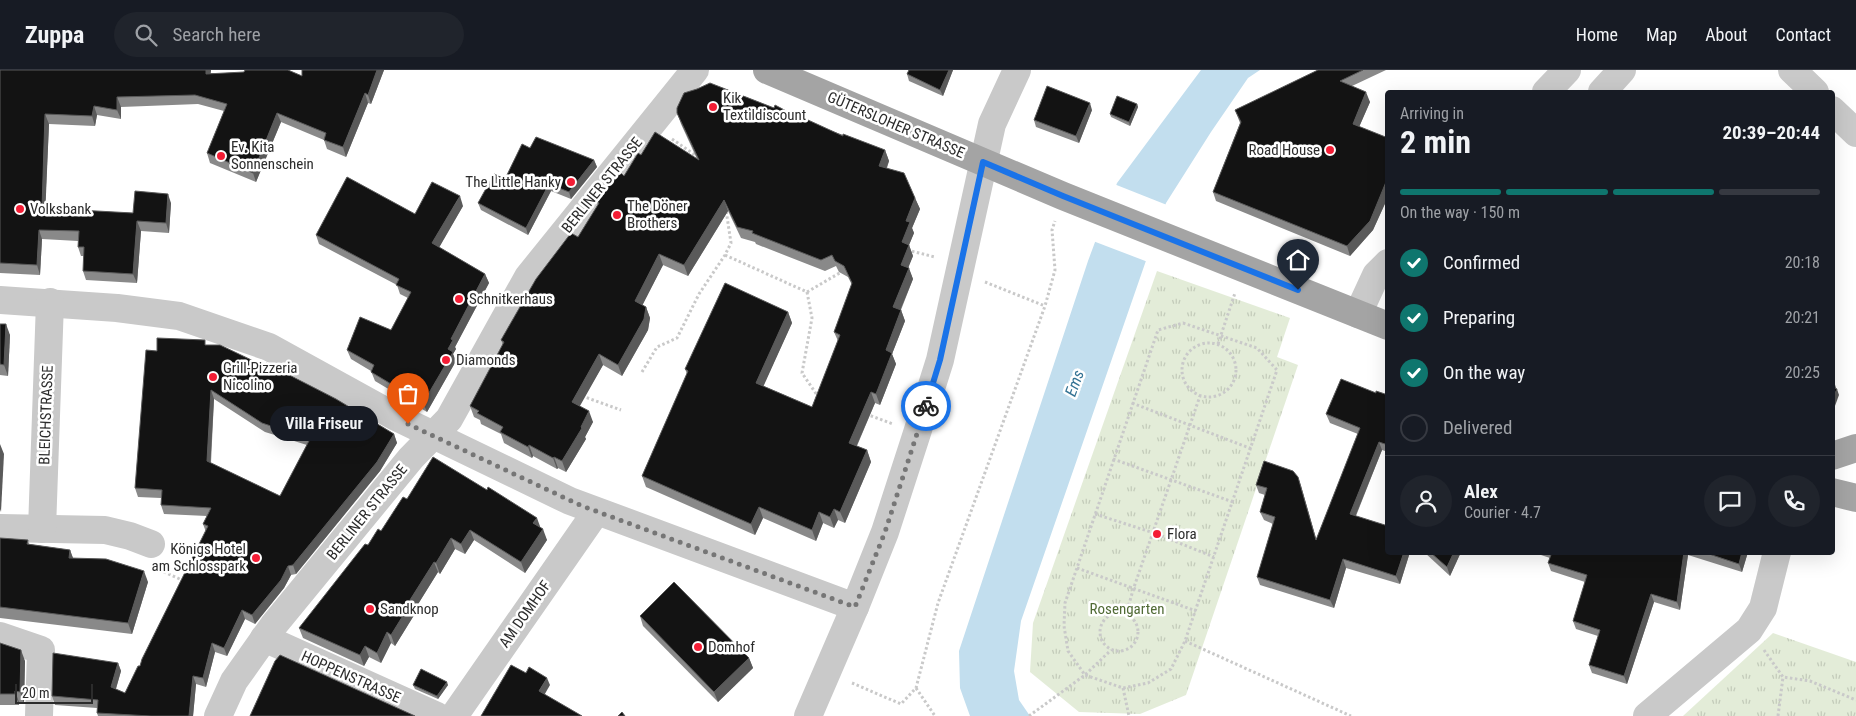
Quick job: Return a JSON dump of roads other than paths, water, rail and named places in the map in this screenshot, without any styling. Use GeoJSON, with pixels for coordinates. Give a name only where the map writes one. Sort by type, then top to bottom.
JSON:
{"type":"FeatureCollection","features":[{"type":"Feature","properties":{"kind":"main road","name":"GÜTERSLOHER STRASSE"},"geometry":{"type":"LineString","coordinates":[[767,70],[1074,200],[1385,325]]}},
{"type":"Feature","properties":{"kind":"main road"},"geometry":{"type":"LineString","coordinates":[[1835,455],[1856,448]]}},
{"type":"Feature","properties":{"kind":"main road"},"geometry":{"type":"LineString","coordinates":[[1835,493],[1856,498]]}},
{"type":"Feature","properties":{"kind":"street","name":"BERLINER STRASSE"},"geometry":{"type":"LineString","coordinates":[[218,716],[234,681],[264,638],[411,458],[449,419],[528,277],[695,70]]}},
{"type":"Feature","properties":{"kind":"street"},"geometry":{"type":"LineString","coordinates":[[808,716],[885,532],[940,360],[992,124],[1017,70]]}},
{"type":"Feature","properties":{"kind":"street"},"geometry":{"type":"LineString","coordinates":[[1548,90],[1567,70]]}},
{"type":"Feature","properties":{"kind":"street"},"geometry":{"type":"LineString","coordinates":[[1604,90],[1622,70]]}},
{"type":"Feature","properties":{"kind":"street"},"geometry":{"type":"LineString","coordinates":[[1792,70],[1812,90]]}},
{"type":"Feature","properties":{"kind":"street"},"geometry":{"type":"LineString","coordinates":[[1835,113],[1856,133]]}},
{"type":"Feature","properties":{"kind":"street"},"geometry":{"type":"LineString","coordinates":[[1358,314],[1376,275],[1385,266]]}},
{"type":"Feature","properties":{"kind":"street"},"geometry":{"type":"LineString","coordinates":[[0,300],[117,308],[178,316],[269,347],[433,436],[596,512],[855,607]]}},
{"type":"Feature","properties":{"kind":"street","name":"BLEICHSTRASSE"},"geometry":{"type":"LineString","coordinates":[[42,528],[50,302]]}},
{"type":"Feature","properties":{"kind":"street","name":"AM DOMHOF"},"geometry":{"type":"LineString","coordinates":[[454,716],[596,512]]}},
{"type":"Feature","properties":{"kind":"street"},"geometry":{"type":"LineString","coordinates":[[0,528],[105,530],[130,536],[151,544]]}},
{"type":"Feature","properties":{"kind":"street"},"geometry":{"type":"LineString","coordinates":[[1647,716],[1749,630],[1763,608],[1775,555]]}},
{"type":"Feature","properties":{"kind":"street"},"geometry":{"type":"LineString","coordinates":[[0,636],[40,650],[39,716]]}},
{"type":"Feature","properties":{"kind":"street","name":"HOPPENSTRASSE"},"geometry":{"type":"LineString","coordinates":[[264,638],[437,716]]}},
{"type":"Feature","properties":{"kind":"water","name":"Ems"},"geometry":{"type":"Polygon","coordinates":[[[1201,70],[1260,70],[1248,78],[1166,203],[1021,621],[1014,671],[1019,700],[1030,716],[970,716],[960,688],[959,651],[1088,261],[1117,183],[1201,70]]]}},
{"type":"Feature","properties":{"kind":"place","name":"Kik Textildiscount"},"geometry":{"type":"Point","coordinates":[713,107]}},
{"type":"Feature","properties":{"kind":"place","name":"Road House"},"geometry":{"type":"Point","coordinates":[1330,150]}},
{"type":"Feature","properties":{"kind":"place","name":"Ev. Kita Sonnenschein"},"geometry":{"type":"Point","coordinates":[221,156]}},
{"type":"Feature","properties":{"kind":"place","name":"The Little Hanky"},"geometry":{"type":"Point","coordinates":[571,182]}},
{"type":"Feature","properties":{"kind":"place","name":"Volksbank"},"geometry":{"type":"Point","coordinates":[20,209]}},
{"type":"Feature","properties":{"kind":"place","name":"The Döner Brothers"},"geometry":{"type":"Point","coordinates":[617,215]}},
{"type":"Feature","properties":{"kind":"place","name":"Schnitkerhaus"},"geometry":{"type":"Point","coordinates":[459,299]}},
{"type":"Feature","properties":{"kind":"place","name":"Diamonds"},"geometry":{"type":"Point","coordinates":[446,360]}},
{"type":"Feature","properties":{"kind":"place","name":"Grill-Pizzeria Nicolino"},"geometry":{"type":"Point","coordinates":[213,377]}},
{"type":"Feature","properties":{"kind":"place","name":"Villa Friseur"},"geometry":{"type":"Point","coordinates":[408,424]}},
{"type":"Feature","properties":{"kind":"place","name":"Flora"},"geometry":{"type":"Point","coordinates":[1157,534]}},
{"type":"Feature","properties":{"kind":"place","name":"Königs Hotel am Schlosspark"},"geometry":{"type":"Point","coordinates":[256,558]}},
{"type":"Feature","properties":{"kind":"place","name":"Sandknop"},"geometry":{"type":"Point","coordinates":[370,609]}},
{"type":"Feature","properties":{"kind":"place","name":"Domhof"},"geometry":{"type":"Point","coordinates":[698,647]}},
{"type":"Feature","properties":{"kind":"park label","name":"Rosengarten"},"geometry":{"type":"Point","coordinates":[1127,609]}}]}
